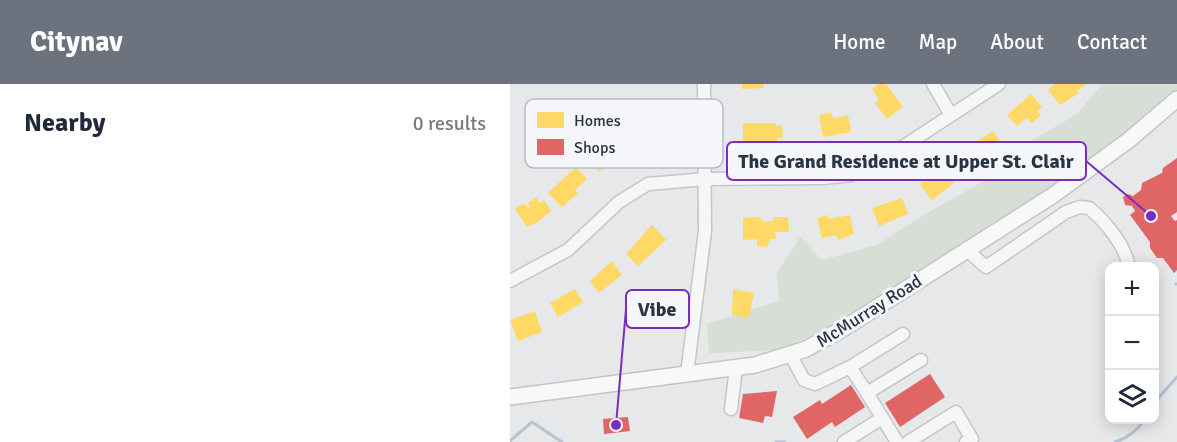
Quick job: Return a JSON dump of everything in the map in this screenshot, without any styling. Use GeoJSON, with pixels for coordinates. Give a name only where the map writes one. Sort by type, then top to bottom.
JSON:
{"type":"FeatureCollection","features":[{"type":"Feature","properties":{"kind":"main road","name":"McMurray Road"},"geometry":{"type":"LineString","coordinates":[[510,397],[736,368],[791,356],[839,332],[1077,179],[1177,99]]}},
{"type":"Feature","properties":{"kind":"street"},"geometry":{"type":"LineString","coordinates":[[704,84],[704,99]]}},
{"type":"Feature","properties":{"kind":"street"},"geometry":{"type":"LineString","coordinates":[[933,84],[951,115]]}},
{"type":"Feature","properties":{"kind":"street"},"geometry":{"type":"LineString","coordinates":[[510,281],[568,249],[619,202],[648,184],[706,179],[823,178],[851,175],[878,163],[999,84]]}},
{"type":"Feature","properties":{"kind":"street"},"geometry":{"type":"LineString","coordinates":[[687,374],[705,231],[706,168]]}},
{"type":"Feature","properties":{"kind":"street"},"geometry":{"type":"LineString","coordinates":[[967,250],[986,267],[1066,212],[1080,207],[1089,208],[1108,226],[1128,262]]}},
{"type":"Feature","properties":{"kind":"street"},"geometry":{"type":"LineString","coordinates":[[791,356],[804,380],[814,384],[850,367],[903,334]]}},
{"type":"Feature","properties":{"kind":"street"},"geometry":{"type":"LineString","coordinates":[[867,393],[921,360]]}},
{"type":"Feature","properties":{"kind":"street"},"geometry":{"type":"LineString","coordinates":[[850,367],[897,442]]}},
{"type":"Feature","properties":{"kind":"street"},"geometry":{"type":"LineString","coordinates":[[731,410],[736,368]]}},
{"type":"Feature","properties":{"kind":"street"},"geometry":{"type":"LineString","coordinates":[[908,442],[956,412],[972,438],[966,442]]}},
{"type":"Feature","properties":{"kind":"street"},"geometry":{"type":"LineString","coordinates":[[844,442],[882,418]]}},
{"type":"Feature","properties":{"kind":"shaded area"},"geometry":{"type":"Polygon","coordinates":[[[1102,84],[1177,84],[1177,91],[1144,120],[1031,202],[829,327],[780,350],[709,353],[707,324],[779,301],[777,273],[800,237],[822,260],[877,245],[922,216],[998,173],[1031,141],[1077,114],[1102,84]]]}},
{"type":"Feature","properties":{"kind":"building: Homes"},"geometry":{"type":"Polygon","coordinates":[[[742,84],[763,84],[764,88],[742,89],[742,84]]]}},
{"type":"Feature","properties":{"kind":"building: Homes"},"geometry":{"type":"Polygon","coordinates":[[[879,84],[886,84],[903,107],[887,119],[875,103],[879,100],[872,89],[879,84]]]}},
{"type":"Feature","properties":{"kind":"building: Homes"},"geometry":{"type":"Polygon","coordinates":[[[1055,84],[1086,84],[1077,91],[1079,93],[1060,105],[1048,90],[1055,84]]]}},
{"type":"Feature","properties":{"kind":"building: Homes"},"geometry":{"type":"Polygon","coordinates":[[[1031,94],[1042,107],[1037,111],[1041,115],[1032,123],[1027,118],[1017,126],[1007,115],[1031,94]]]}},
{"type":"Feature","properties":{"kind":"building: Homes"},"geometry":{"type":"Polygon","coordinates":[[[831,112],[832,117],[836,118],[848,115],[851,132],[823,137],[819,115],[831,112]]]}},
{"type":"Feature","properties":{"kind":"building: Homes"},"geometry":{"type":"Polygon","coordinates":[[[743,123],[782,125],[783,138],[777,138],[777,142],[743,144],[743,123]]]}},
{"type":"Feature","properties":{"kind":"building: Homes"},"geometry":{"type":"Polygon","coordinates":[[[993,131],[1004,147],[974,167],[963,151],[993,131]]]}},
{"type":"Feature","properties":{"kind":"building: Homes"},"geometry":{"type":"Polygon","coordinates":[[[942,166],[954,183],[932,200],[920,185],[942,166]]]}},
{"type":"Feature","properties":{"kind":"building: Homes"},"geometry":{"type":"Polygon","coordinates":[[[575,168],[587,179],[575,190],[578,193],[562,207],[548,193],[575,168]]]}},
{"type":"Feature","properties":{"kind":"building: Homes"},"geometry":{"type":"Polygon","coordinates":[[[536,197],[540,203],[544,200],[551,211],[538,222],[527,227],[515,209],[524,203],[528,208],[530,207],[528,203],[536,197]]]}},
{"type":"Feature","properties":{"kind":"building: Homes"},"geometry":{"type":"Polygon","coordinates":[[[902,198],[908,214],[879,226],[872,208],[902,198]]]}},
{"type":"Feature","properties":{"kind":"building: Homes"},"geometry":{"type":"Polygon","coordinates":[[[828,215],[829,219],[850,215],[854,234],[838,240],[837,235],[822,238],[817,218],[828,215]]]}},
{"type":"Feature","properties":{"kind":"building: Homes"},"geometry":{"type":"Polygon","coordinates":[[[760,217],[763,222],[773,221],[773,217],[788,217],[789,232],[775,232],[776,239],[770,239],[767,247],[757,246],[757,239],[743,240],[743,218],[760,217]]]}},
{"type":"Feature","properties":{"kind":"building: Homes"},"geometry":{"type":"Polygon","coordinates":[[[652,225],[666,240],[638,266],[626,254],[652,225]]]}},
{"type":"Feature","properties":{"kind":"building: Homes"},"geometry":{"type":"Polygon","coordinates":[[[612,261],[622,275],[599,293],[590,281],[612,261]]]}},
{"type":"Feature","properties":{"kind":"building: Homes"},"geometry":{"type":"Polygon","coordinates":[[[575,289],[583,302],[558,317],[550,303],[575,289]]]}},
{"type":"Feature","properties":{"kind":"building: Homes"},"geometry":{"type":"Polygon","coordinates":[[[733,289],[754,293],[749,318],[732,315],[733,289]]]}},
{"type":"Feature","properties":{"kind":"building: Homes"},"geometry":{"type":"Polygon","coordinates":[[[535,311],[542,332],[518,341],[510,320],[535,311]]]}},
{"type":"Feature","properties":{"kind":"building: Shops"},"geometry":{"type":"Polygon","coordinates":[[[1177,158],[1177,212],[1171,216],[1175,221],[1177,220],[1177,270],[1174,273],[1163,258],[1157,258],[1150,248],[1150,242],[1130,215],[1135,211],[1132,206],[1125,205],[1123,197],[1128,194],[1133,196],[1141,190],[1142,183],[1162,173],[1163,168],[1177,158]]]}},
{"type":"Feature","properties":{"kind":"building: Shops"},"geometry":{"type":"Polygon","coordinates":[[[930,374],[945,397],[900,427],[885,403],[930,374]]]}},
{"type":"Feature","properties":{"kind":"building: Shops"},"geometry":{"type":"Polygon","coordinates":[[[851,385],[865,407],[835,427],[832,422],[807,439],[793,417],[820,400],[822,404],[851,385]]]}},
{"type":"Feature","properties":{"kind":"building: Shops"},"geometry":{"type":"Polygon","coordinates":[[[777,391],[772,417],[765,416],[763,423],[739,418],[743,394],[777,391]]]}},
{"type":"Feature","properties":{"kind":"building: Shops"},"geometry":{"type":"Polygon","coordinates":[[[628,417],[630,431],[604,434],[603,419],[628,417]]]}},
{"type":"Feature","properties":{"kind":"waterway"},"geometry":{"type":"LineString","coordinates":[[1159,397],[1177,377]]}},
{"type":"Feature","properties":{"kind":"waterway"},"geometry":{"type":"LineString","coordinates":[[510,441],[532,422],[562,442]]}},
{"type":"Feature","properties":{"kind":"waterway"},"geometry":{"type":"LineString","coordinates":[[1115,442],[1132,434],[1141,424]]}},
{"type":"Feature","properties":{"kind":"waterway"},"geometry":{"type":"LineString","coordinates":[[776,442],[785,442]]}},
{"type":"Feature","properties":{"kind":"place","name":"The Grand Residence at Upper St. Clair"},"geometry":{"type":"Point","coordinates":[1151,216]}},
{"type":"Feature","properties":{"kind":"place","name":"Vibe"},"geometry":{"type":"Point","coordinates":[616,425]}}]}
